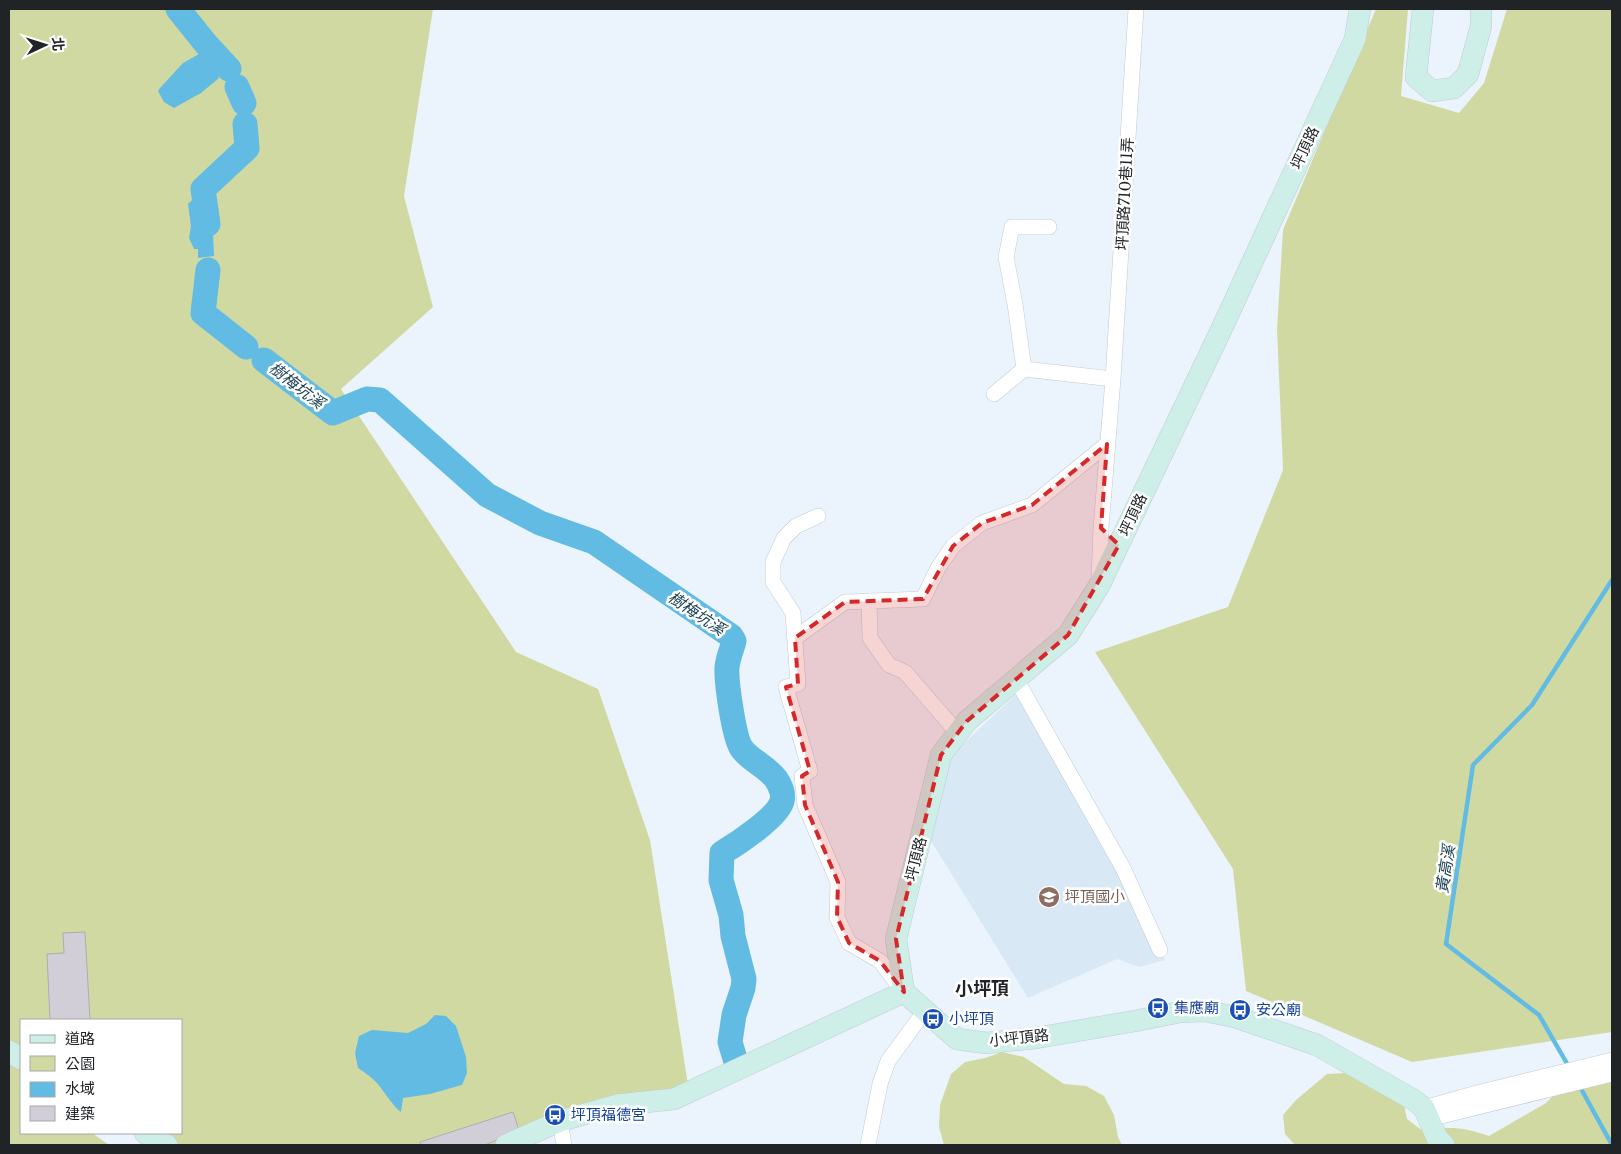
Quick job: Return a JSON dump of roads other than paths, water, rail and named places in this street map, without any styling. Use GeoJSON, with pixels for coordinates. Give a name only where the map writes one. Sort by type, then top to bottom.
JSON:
{"type":"FeatureCollection","features":[{"type":"Feature","properties":{"kind":"street","name":"坪頂路710巷11弄"},"geometry":{"type":"LineString","coordinates":[[1099,586],[1100,528],[1113,379],[1136,9]]}},
{"type":"Feature","properties":{"kind":"street","name":"坪頂路"},"geometry":{"type":"LineString","coordinates":[[904,992],[896,939],[941,755],[967,721],[1068,635],[1099,586],[1222,328],[1355,39],[1360,9]]}},
{"type":"Feature","properties":{"kind":"street"},"geometry":{"type":"LineString","coordinates":[[1423,9],[1416,77],[1432,90],[1454,88],[1468,74],[1481,26],[1481,9]]}},
{"type":"Feature","properties":{"kind":"street"},"geometry":{"type":"LineString","coordinates":[[1024,369],[1006,257],[1012,227],[1049,227]]}},
{"type":"Feature","properties":{"kind":"street"},"geometry":{"type":"LineString","coordinates":[[994,394],[1024,369],[1113,379]]}},
{"type":"Feature","properties":{"kind":"street"},"geometry":{"type":"LineString","coordinates":[[795,638],[845,602],[923,598],[938,568],[953,546],[982,523],[1032,505],[1107,444]]}},
{"type":"Feature","properties":{"kind":"street"},"geometry":{"type":"LineString","coordinates":[[506,1145],[560,1121],[617,1105],[674,1100],[904,992],[880,961],[849,943],[837,917],[838,882],[805,805],[802,776],[810,771],[786,686],[798,684],[793,613],[773,582],[772,562],[784,538],[796,526],[818,516]]}},
{"type":"Feature","properties":{"kind":"street"},"geometry":{"type":"LineString","coordinates":[[1100,528],[1119,545]]}},
{"type":"Feature","properties":{"kind":"street"},"geometry":{"type":"LineString","coordinates":[[869,601],[870,638],[889,665],[905,672],[957,732]]}},
{"type":"Feature","properties":{"kind":"street"},"geometry":{"type":"LineString","coordinates":[[1016,679],[1123,868],[1160,950]]}},
{"type":"Feature","properties":{"kind":"street","name":"小坪頂路"},"geometry":{"type":"LineString","coordinates":[[904,992],[924,1012],[957,1039],[986,1043],[1036,1038],[1180,1012],[1205,1011],[1235,1017],[1317,1045],[1414,1100],[1427,1113],[1437,1138],[1444,1145]]}},
{"type":"Feature","properties":{"kind":"street"},"geometry":{"type":"LineString","coordinates":[[868,1145],[880,1084],[888,1061],[924,1012]]}},
{"type":"Feature","properties":{"kind":"street"},"geometry":{"type":"LineString","coordinates":[[9,1051],[20,1058]]}},
{"type":"Feature","properties":{"kind":"street"},"geometry":{"type":"LineString","coordinates":[[1427,1113],[1476,1093],[1612,1060]]}},
{"type":"Feature","properties":{"kind":"street"},"geometry":{"type":"LineString","coordinates":[[1427,1113],[1612,1074]]}},
{"type":"Feature","properties":{"kind":"street"},"geometry":{"type":"LineString","coordinates":[[560,1121],[564,1145]]}},
{"type":"Feature","properties":{"kind":"street"},"geometry":{"type":"LineString","coordinates":[[147,1134],[167,1145]]}},
{"type":"Feature","properties":{"kind":"water"},"geometry":{"type":"Polygon","coordinates":[[[201,53],[216,68],[219,78],[201,93],[174,108],[164,102],[158,91],[160,88],[183,63],[201,53]]]}},
{"type":"Feature","properties":{"kind":"water"},"geometry":{"type":"Polygon","coordinates":[[[209,189],[217,191],[208,201],[212,210],[214,256],[198,258],[198,249],[194,249],[189,238],[191,226],[188,204],[201,191],[209,189]]]}},
{"type":"Feature","properties":{"kind":"water"},"geometry":{"type":"Polygon","coordinates":[[[435,1015],[446,1016],[456,1026],[466,1057],[467,1073],[462,1085],[430,1094],[403,1098],[401,1112],[375,1081],[358,1068],[355,1053],[359,1036],[372,1030],[408,1033],[426,1024],[435,1015]]]}},
{"type":"Feature","properties":{"kind":"waterway","name":"樹梅坑溪"},"geometry":{"type":"LineString","coordinates":[[178,9],[229,69]]}},
{"type":"Feature","properties":{"kind":"waterway","name":"樹梅坑溪"},"geometry":{"type":"LineString","coordinates":[[237,87],[244,103]]}},
{"type":"Feature","properties":{"kind":"waterway","name":"樹梅坑溪"},"geometry":{"type":"LineString","coordinates":[[208,224],[203,189],[247,148],[245,124]]}},
{"type":"Feature","properties":{"kind":"waterway","name":"樹梅坑溪"},"geometry":{"type":"LineString","coordinates":[[208,270],[203,313],[246,347]]}},
{"type":"Feature","properties":{"kind":"waterway","name":"樹梅坑溪"},"geometry":{"type":"LineString","coordinates":[[264,360],[333,413],[367,399],[380,400],[487,495],[540,523],[594,542],[731,636],[734,641],[727,674],[736,734],[745,753],[776,779],[782,795],[782,801],[773,815],[747,837],[722,853],[721,880],[731,915],[733,936],[744,979],[734,1015],[730,1042],[736,1062]]}},
{"type":"Feature","properties":{"kind":"waterway","name":"黃高溪"},"geometry":{"type":"LineString","coordinates":[[1569,1067],[1539,1015],[1446,944],[1473,765],[1532,705],[1612,580]]}},
{"type":"Feature","properties":{"kind":"waterway","name":"黃高溪"},"geometry":{"type":"LineString","coordinates":[[1579,1085],[1612,1145]]}},
{"type":"Feature","properties":{"kind":"place","name":"坪頂國小"},"geometry":{"type":"Point","coordinates":[1049,897]}},
{"type":"Feature","properties":{"kind":"place","name":"集應廟"},"geometry":{"type":"Point","coordinates":[1158,1008]}},
{"type":"Feature","properties":{"kind":"place","name":"安公廟"},"geometry":{"type":"Point","coordinates":[1240,1010]}},
{"type":"Feature","properties":{"kind":"place","name":"小坪頂"},"geometry":{"type":"Point","coordinates":[933,1019]}},
{"type":"Feature","properties":{"kind":"place","name":"坪頂福德宮"},"geometry":{"type":"Point","coordinates":[555,1115]}},
{"type":"Feature","properties":{"kind":"district","name":"小坪頂"},"geometry":{"type":"Point","coordinates":[982,989]}}]}
